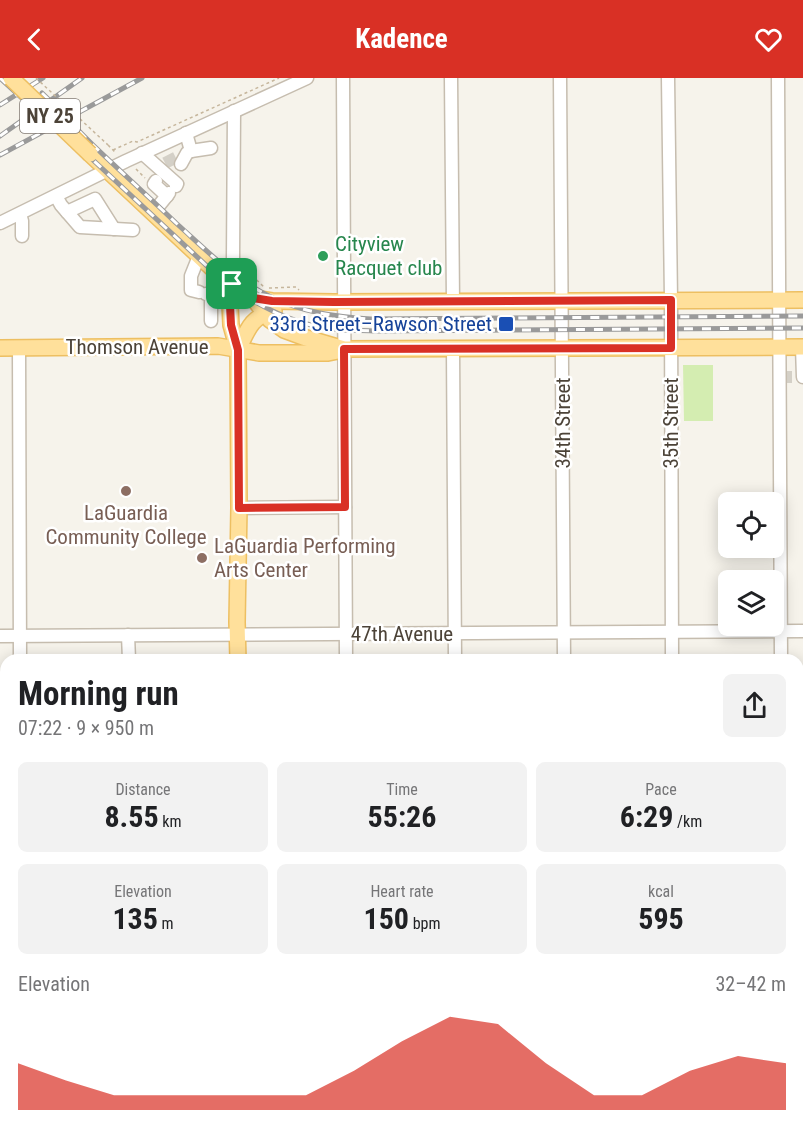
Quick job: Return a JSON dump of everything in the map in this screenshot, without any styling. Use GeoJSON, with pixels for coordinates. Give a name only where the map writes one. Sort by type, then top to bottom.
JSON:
{"type":"FeatureCollection","features":[{"type":"Feature","properties":{"kind":"main road","name":"NY 25"},"geometry":{"type":"LineString","coordinates":[[10,78],[199,256],[232,284],[253,298],[277,325],[292,333],[344,349],[802,347]]}},
{"type":"Feature","properties":{"kind":"main road"},"geometry":{"type":"LineString","coordinates":[[232,284],[231,325],[238,350],[238,654]]}},
{"type":"Feature","properties":{"kind":"main road","name":"NY 25"},"geometry":{"type":"LineString","coordinates":[[253,298],[309,302],[803,300]]}},
{"type":"Feature","properties":{"kind":"main road"},"geometry":{"type":"LineString","coordinates":[[238,350],[249,326],[265,313],[309,302]]}},
{"type":"Feature","properties":{"kind":"main road","name":"Thomson Avenue"},"geometry":{"type":"LineString","coordinates":[[0,348],[218,346],[258,353],[328,353],[344,349]]}},
{"type":"Feature","properties":{"kind":"street"},"geometry":{"type":"LineString","coordinates":[[0,223],[142,153],[307,78]]}},
{"type":"Feature","properties":{"kind":"street"},"geometry":{"type":"LineString","coordinates":[[343,78],[346,654]]}},
{"type":"Feature","properties":{"kind":"street"},"geometry":{"type":"LineString","coordinates":[[451,78],[453,302]]}},
{"type":"Feature","properties":{"kind":"street","name":"34th Street"},"geometry":{"type":"LineString","coordinates":[[560,78],[564,654]]}},
{"type":"Feature","properties":{"kind":"street","name":"35th Street"},"geometry":{"type":"LineString","coordinates":[[668,78],[672,654]]}},
{"type":"Feature","properties":{"kind":"street"},"geometry":{"type":"LineString","coordinates":[[778,78],[781,570]]}},
{"type":"Feature","properties":{"kind":"street"},"geometry":{"type":"LineString","coordinates":[[232,284],[234,111]]}},
{"type":"Feature","properties":{"kind":"street"},"geometry":{"type":"LineString","coordinates":[[186,133],[184,156],[211,148]]}},
{"type":"Feature","properties":{"kind":"street"},"geometry":{"type":"LineString","coordinates":[[142,153],[165,180],[153,213]]}},
{"type":"Feature","properties":{"kind":"street"},"geometry":{"type":"LineString","coordinates":[[56,196],[80,227],[133,230]]}},
{"type":"Feature","properties":{"kind":"street"},"geometry":{"type":"LineString","coordinates":[[67,212],[95,199],[114,229]]}},
{"type":"Feature","properties":{"kind":"street"},"geometry":{"type":"LineString","coordinates":[[20,214],[22,236]]}},
{"type":"Feature","properties":{"kind":"street"},"geometry":{"type":"LineString","coordinates":[[199,256],[191,276],[191,291],[211,295],[211,321]]}},
{"type":"Feature","properties":{"kind":"street"},"geometry":{"type":"LineString","coordinates":[[19,347],[20,654]]}},
{"type":"Feature","properties":{"kind":"street"},"geometry":{"type":"LineString","coordinates":[[802,347],[802,377]]}},
{"type":"Feature","properties":{"kind":"street"},"geometry":{"type":"LineString","coordinates":[[453,349],[455,654]]}},
{"type":"Feature","properties":{"kind":"street"},"geometry":{"type":"LineString","coordinates":[[239,508],[345,507]]}},
{"type":"Feature","properties":{"kind":"street","name":"47th Avenue"},"geometry":{"type":"LineString","coordinates":[[784,631],[803,632]]}},
{"type":"Feature","properties":{"kind":"street","name":"47th Avenue"},"geometry":{"type":"LineString","coordinates":[[0,636],[718,632]]}},
{"type":"Feature","properties":{"kind":"street"},"geometry":{"type":"LineString","coordinates":[[128,635],[129,654]]}},
{"type":"Feature","properties":{"kind":"street"},"geometry":{"type":"LineString","coordinates":[[781,636],[781,654]]}},
{"type":"Feature","properties":{"kind":"path"},"geometry":{"type":"LineString","coordinates":[[36,78],[113,150],[133,141],[137,142],[279,78]]}},
{"type":"Feature","properties":{"kind":"path"},"geometry":{"type":"LineString","coordinates":[[245,269],[265,288],[296,287]]}},
{"type":"Feature","properties":{"kind":"green space"},"geometry":{"type":"Polygon","coordinates":[[[683,365],[713,365],[713,421],[684,421],[683,365]]]}},
{"type":"Feature","properties":{"kind":"tunnel"},"geometry":{"type":"LineString","coordinates":[[165,163],[177,157]]}},
{"type":"Feature","properties":{"kind":"tunnel"},"geometry":{"type":"LineString","coordinates":[[780,377],[803,377]]}},
{"type":"Feature","properties":{"kind":"railway"},"geometry":{"type":"LineString","coordinates":[[0,78],[79,147],[222,280],[258,304],[298,321],[332,329],[377,331],[803,328]]}},
{"type":"Feature","properties":{"kind":"railway"},"geometry":{"type":"LineString","coordinates":[[15,78],[48,111]]}},
{"type":"Feature","properties":{"kind":"railway"},"geometry":{"type":"LineString","coordinates":[[0,105],[43,78]]}},
{"type":"Feature","properties":{"kind":"railway"},"geometry":{"type":"LineString","coordinates":[[0,136],[82,78]]}},
{"type":"Feature","properties":{"kind":"railway"},"geometry":{"type":"LineString","coordinates":[[0,155],[142,78]]}},
{"type":"Feature","properties":{"kind":"railway"},"geometry":{"type":"LineString","coordinates":[[42,93],[86,139],[220,263],[256,289],[281,302],[306,310],[371,319],[803,316]]}},
{"type":"Feature","properties":{"kind":"place","name":"Cityview Racquet club"},"geometry":{"type":"Point","coordinates":[323,256]}},
{"type":"Feature","properties":{"kind":"place","name":"33rd Street–Rawson Street"},"geometry":{"type":"Point","coordinates":[506,324]}},
{"type":"Feature","properties":{"kind":"place","name":"LaGuardia Community College"},"geometry":{"type":"Point","coordinates":[126,491]}},
{"type":"Feature","properties":{"kind":"place","name":"LaGuardia Performing Arts Center"},"geometry":{"type":"Point","coordinates":[202,558]}},
{"type":"Feature","properties":{"kind":"route"},"geometry":{"type":"LineString","coordinates":[[232,284],[253,298],[272,301],[671,300],[671,348],[344,349],[345,507],[239,508],[238,350],[231,325],[232,284]]}}]}
